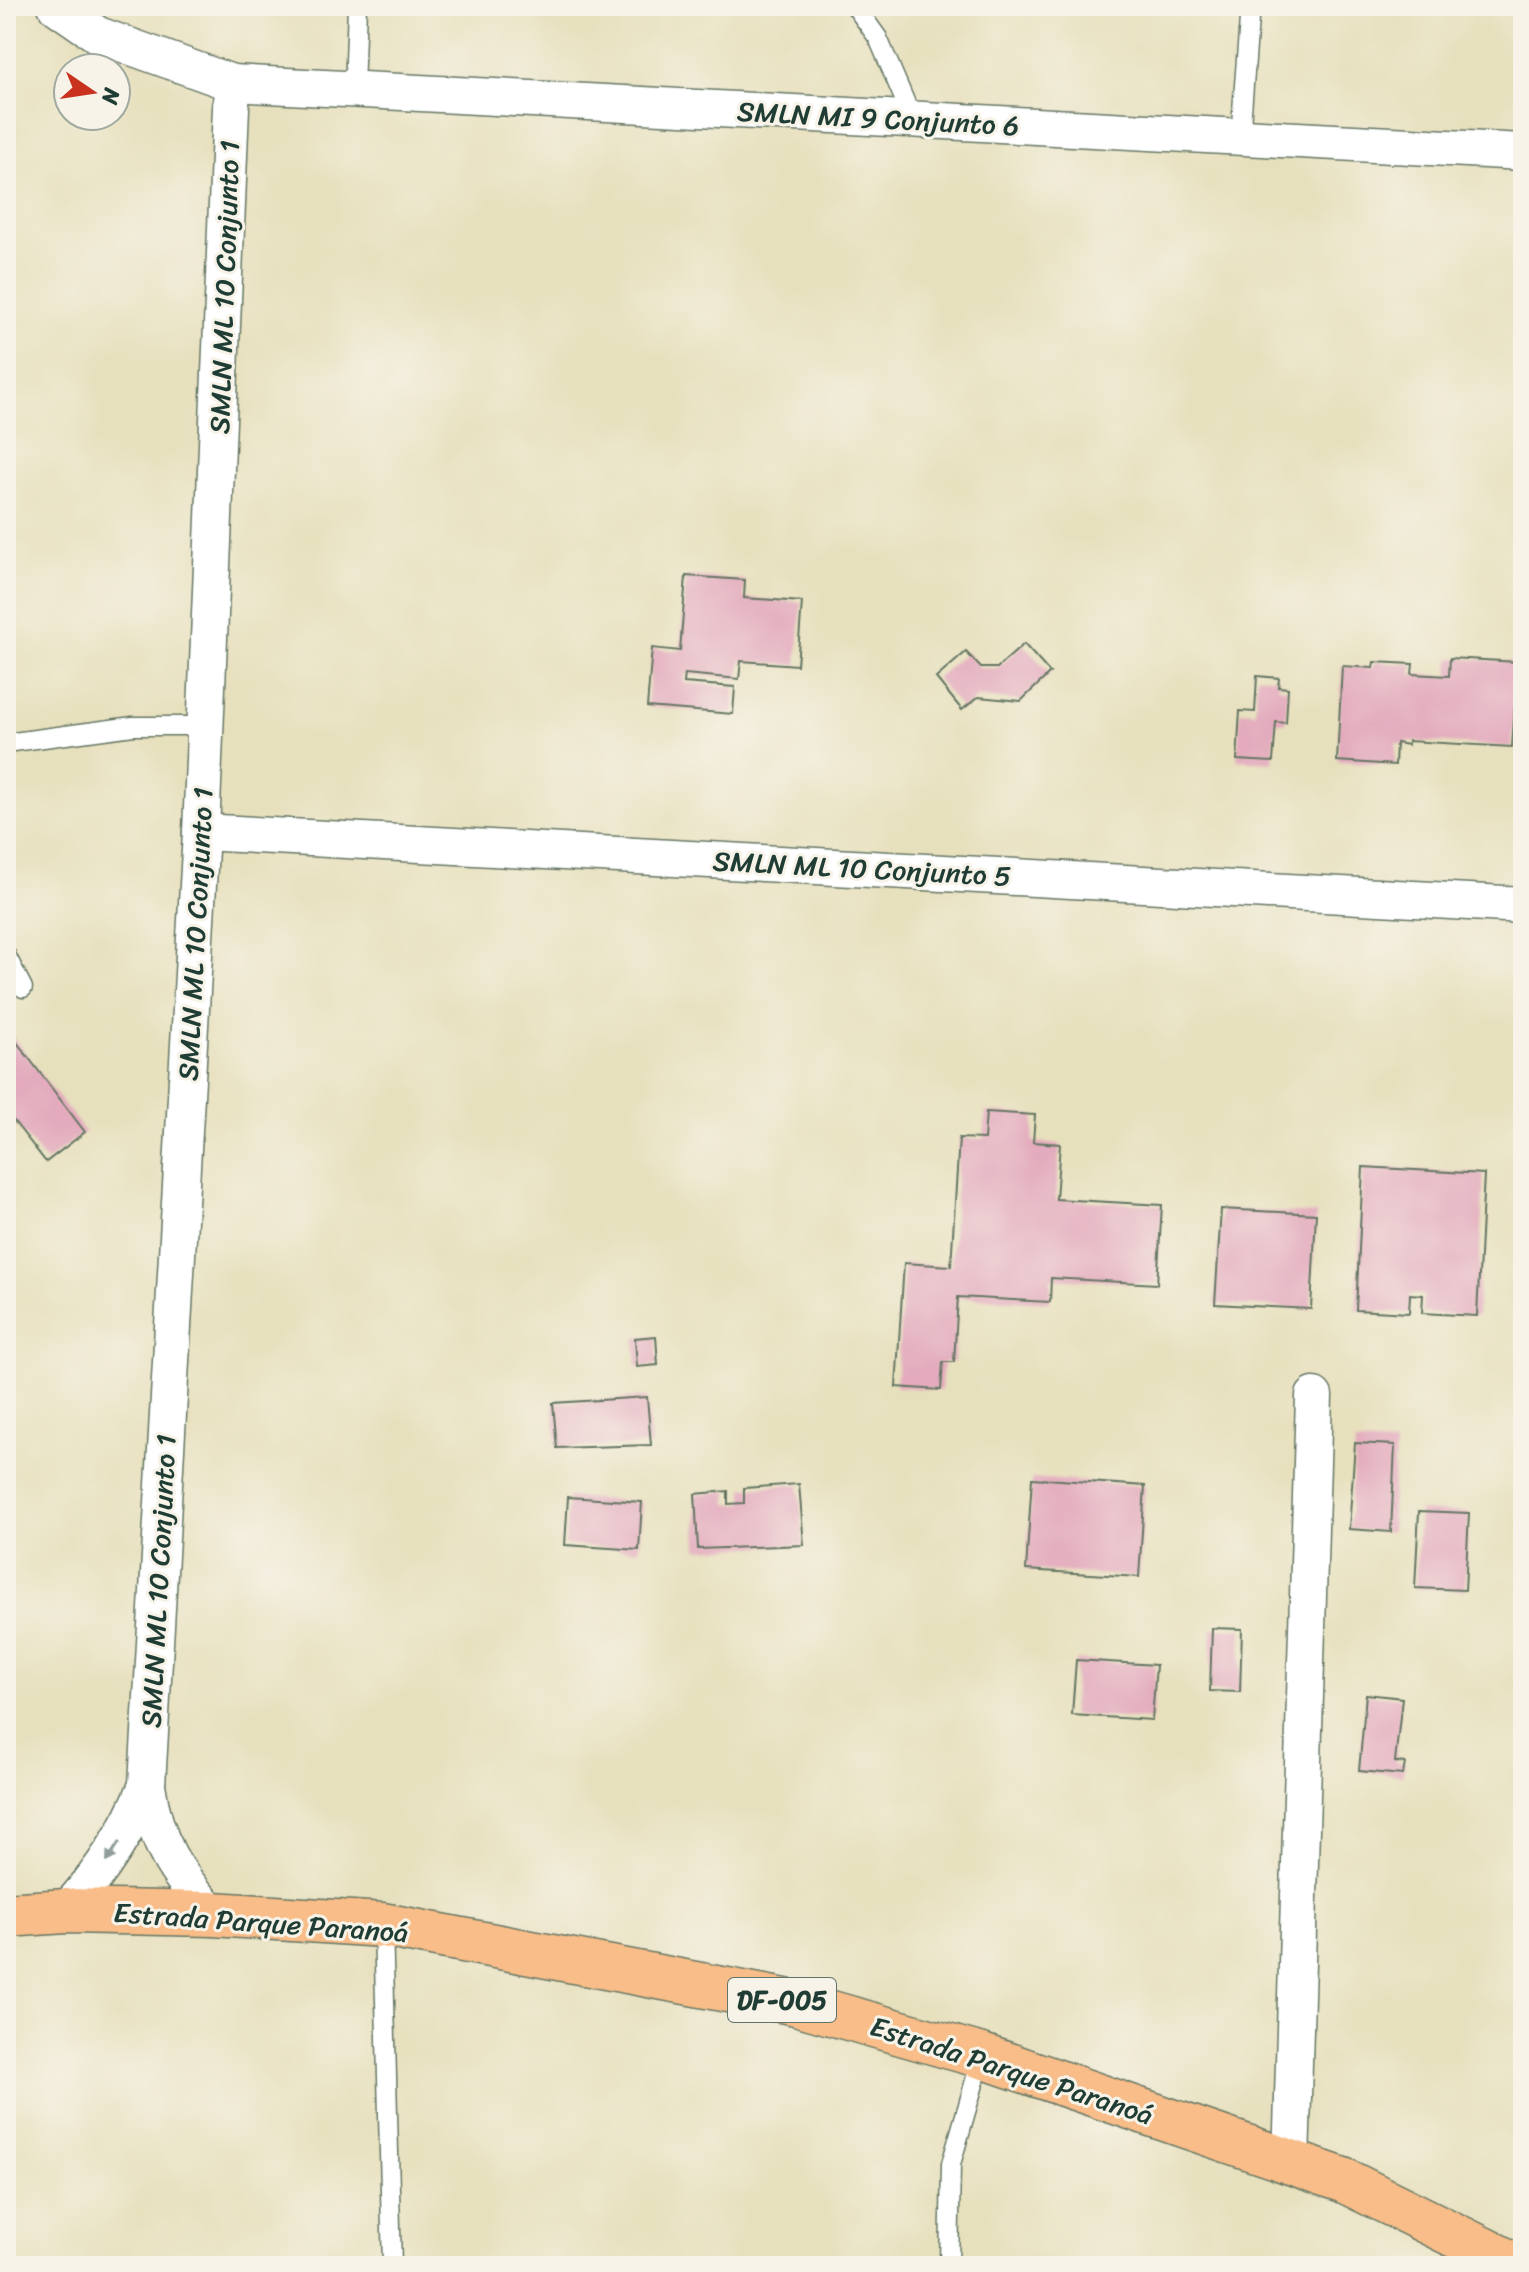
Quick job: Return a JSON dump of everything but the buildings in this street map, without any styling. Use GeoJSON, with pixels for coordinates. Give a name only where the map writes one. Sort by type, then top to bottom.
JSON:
{"type":"FeatureCollection","features":[{"type":"Feature","properties":{"kind":"main road","name":"Estrada Parque Paranoá"},"geometry":{"type":"LineString","coordinates":[[6,1915],[66,1911],[213,1914],[383,1925],[796,2003],[982,2056],[1343,2180],[1517,2266]]}},
{"type":"Feature","properties":{"kind":"street","name":"SMLN MI 9 Conjunto 6"},"geometry":{"type":"LineString","coordinates":[[56,6],[98,35],[232,83],[1523,152]]}},
{"type":"Feature","properties":{"kind":"street","name":"SMLN ML 10 Conjunto 1"},"geometry":{"type":"LineString","coordinates":[[213,1914],[166,1856],[152,1820],[147,1785],[201,832],[232,83]]}},
{"type":"Feature","properties":{"kind":"street","name":"SMLN ML 10 Conjunto 5"},"geometry":{"type":"LineString","coordinates":[[201,832],[1523,905]]}},
{"type":"Feature","properties":{"kind":"street"},"geometry":{"type":"LineString","coordinates":[[1291,2163],[1314,1396]]}},
{"type":"Feature","properties":{"kind":"street","name":"SMLN ML 10 Conjunto 1"},"geometry":{"type":"LineString","coordinates":[[66,1911],[113,1852],[133,1820],[147,1785]]}},
{"type":"Feature","properties":{"kind":"lane"},"geometry":{"type":"LineString","coordinates":[[354,89],[357,6]]}},
{"type":"Feature","properties":{"kind":"lane"},"geometry":{"type":"LineString","coordinates":[[855,6],[878,38],[913,120]]}},
{"type":"Feature","properties":{"kind":"lane"},"geometry":{"type":"LineString","coordinates":[[1240,138],[1250,6]]}},
{"type":"Feature","properties":{"kind":"lane"},"geometry":{"type":"LineString","coordinates":[[6,743],[133,726],[205,726]]}},
{"type":"Feature","properties":{"kind":"lane"},"geometry":{"type":"LineString","coordinates":[[6,955],[23,988]]}},
{"type":"Feature","properties":{"kind":"lane"},"geometry":{"type":"LineString","coordinates":[[383,1925],[392,2266]]}},
{"type":"Feature","properties":{"kind":"lane"},"geometry":{"type":"LineString","coordinates":[[949,2266],[951,2164],[982,2056]]}}]}
